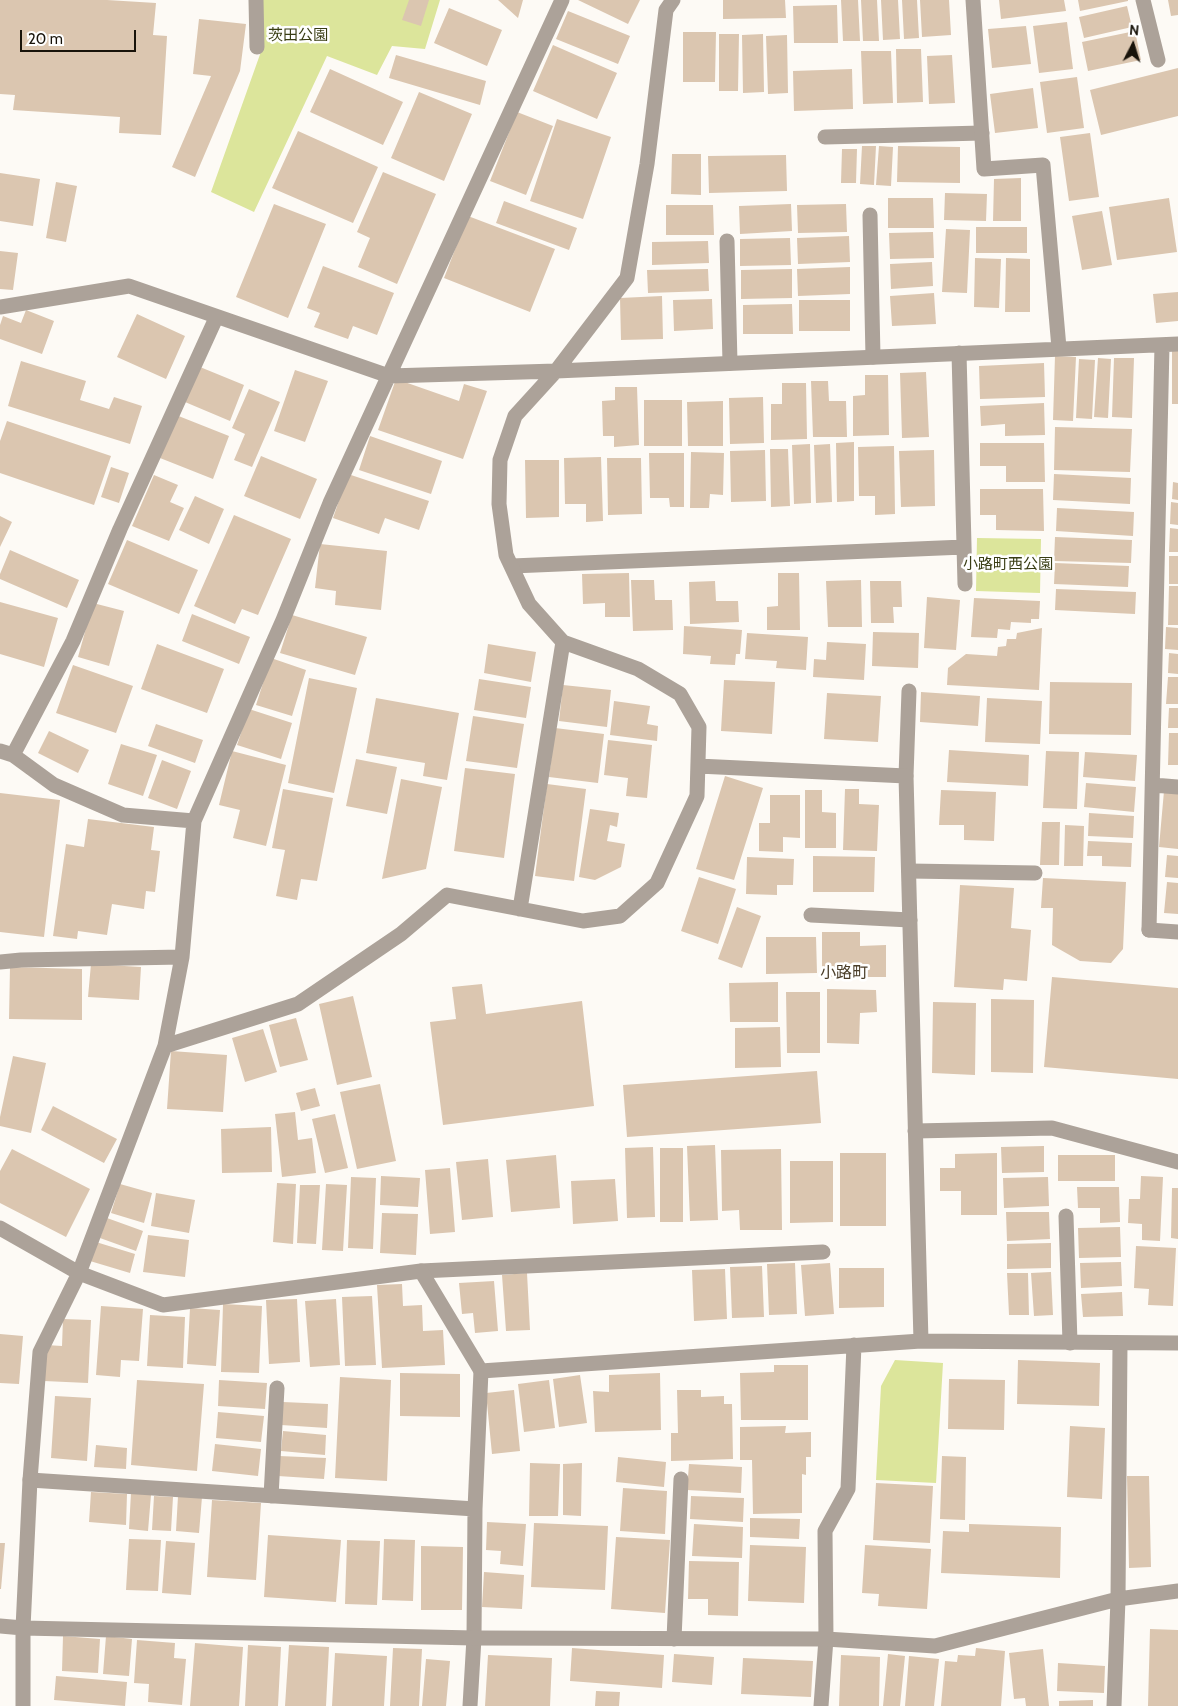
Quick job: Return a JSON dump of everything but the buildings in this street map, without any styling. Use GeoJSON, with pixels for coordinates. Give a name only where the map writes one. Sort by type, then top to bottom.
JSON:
{"type":"FeatureCollection","features":[{"type":"Feature","properties":{"kind":"street"},"geometry":{"type":"LineString","coordinates":[[256,0],[257,47]]}},
{"type":"Feature","properties":{"kind":"street"},"geometry":{"type":"LineString","coordinates":[[23,1706],[23,1628],[30,1480],[40,1352],[79,1273],[165,1046],[182,957],[194,821],[283,620],[330,503],[562,0]]}},
{"type":"Feature","properties":{"kind":"street"},"geometry":{"type":"LineString","coordinates":[[165,1046],[298,1004],[401,934],[447,895],[583,921],[620,916],[657,883],[697,796],[699,727],[680,694],[638,669],[563,642],[529,604],[506,555],[499,504],[500,460],[515,416],[556,371],[627,278],[647,164],[666,10],[674,0]]}},
{"type":"Feature","properties":{"kind":"street"},"geometry":{"type":"LineString","coordinates":[[973,0],[984,169],[1043,166],[1059,348]]}},
{"type":"Feature","properties":{"kind":"street"},"geometry":{"type":"LineString","coordinates":[[1143,0],[1158,60]]}},
{"type":"Feature","properties":{"kind":"street"},"geometry":{"type":"LineString","coordinates":[[825,137],[982,133]]}},
{"type":"Feature","properties":{"kind":"street"},"geometry":{"type":"LineString","coordinates":[[870,215],[873,357]]}},
{"type":"Feature","properties":{"kind":"street"},"geometry":{"type":"LineString","coordinates":[[726,240],[730,363]]}},
{"type":"Feature","properties":{"kind":"street"},"geometry":{"type":"LineString","coordinates":[[0,307],[129,286],[216,318],[389,376],[556,371],[1178,344]]}},
{"type":"Feature","properties":{"kind":"street"},"geometry":{"type":"LineString","coordinates":[[194,821],[123,814],[54,785],[6,753],[73,642],[124,521],[216,318]]}},
{"type":"Feature","properties":{"kind":"street"},"geometry":{"type":"LineString","coordinates":[[1162,345],[1149,930],[1178,932]]}},
{"type":"Feature","properties":{"kind":"street"},"geometry":{"type":"LineString","coordinates":[[959,353],[965,584]]}},
{"type":"Feature","properties":{"kind":"street"},"geometry":{"type":"LineString","coordinates":[[512,566],[964,547]]}},
{"type":"Feature","properties":{"kind":"street"},"geometry":{"type":"LineString","coordinates":[[520,909],[563,642]]}},
{"type":"Feature","properties":{"kind":"street"},"geometry":{"type":"LineString","coordinates":[[908,691],[906,776],[921,1341]]}},
{"type":"Feature","properties":{"kind":"street"},"geometry":{"type":"LineString","coordinates":[[698,766],[906,776]]}},
{"type":"Feature","properties":{"kind":"street"},"geometry":{"type":"LineString","coordinates":[[1153,785],[1178,787]]}},
{"type":"Feature","properties":{"kind":"street"},"geometry":{"type":"LineString","coordinates":[[909,871],[1035,873]]}},
{"type":"Feature","properties":{"kind":"street"},"geometry":{"type":"LineString","coordinates":[[812,916],[910,920]]}},
{"type":"Feature","properties":{"kind":"street"},"geometry":{"type":"LineString","coordinates":[[0,962],[182,957]]}},
{"type":"Feature","properties":{"kind":"street"},"geometry":{"type":"LineString","coordinates":[[915,1131],[1052,1128],[1178,1162]]}},
{"type":"Feature","properties":{"kind":"street"},"geometry":{"type":"LineString","coordinates":[[1066,1216],[1070,1343]]}},
{"type":"Feature","properties":{"kind":"street"},"geometry":{"type":"LineString","coordinates":[[0,1228],[79,1273],[163,1305],[421,1271],[822,1252]]}},
{"type":"Feature","properties":{"kind":"street"},"geometry":{"type":"LineString","coordinates":[[421,1271],[481,1371],[475,1509],[474,1638],[470,1706]]}},
{"type":"Feature","properties":{"kind":"street"},"geometry":{"type":"LineString","coordinates":[[481,1371],[921,1341],[1178,1343]]}},
{"type":"Feature","properties":{"kind":"street"},"geometry":{"type":"LineString","coordinates":[[1114,1706],[1118,1599],[1120,1343]]}},
{"type":"Feature","properties":{"kind":"street"},"geometry":{"type":"LineString","coordinates":[[821,1706],[826,1639],[825,1531],[848,1489],[854,1345]]}},
{"type":"Feature","properties":{"kind":"street"},"geometry":{"type":"LineString","coordinates":[[271,1496],[277,1388]]}},
{"type":"Feature","properties":{"kind":"street"},"geometry":{"type":"LineString","coordinates":[[674,1639],[680,1479]]}},
{"type":"Feature","properties":{"kind":"street"},"geometry":{"type":"LineString","coordinates":[[30,1480],[475,1509]]}},
{"type":"Feature","properties":{"kind":"street"},"geometry":{"type":"LineString","coordinates":[[0,1626],[474,1638],[826,1639],[935,1646],[1118,1599],[1178,1591]]}},
{"type":"Feature","properties":{"kind":"green space","name":"茨田公園"},"geometry":{"type":"Polygon","coordinates":[[[263,0],[440,0],[425,49],[392,46],[377,75],[327,56],[254,212],[211,192],[263,46],[263,0]]]}},
{"type":"Feature","properties":{"kind":"green space","name":"小路町西公園"},"geometry":{"type":"Polygon","coordinates":[[[977,538],[1041,539],[1040,593],[976,591],[977,538]]]}},
{"type":"Feature","properties":{"kind":"green space"},"geometry":{"type":"Polygon","coordinates":[[[895,1360],[943,1363],[936,1483],[876,1480],[881,1386],[895,1360]]]}},
{"type":"Feature","properties":{"kind":"district","name":"小路町"},"geometry":{"type":"Point","coordinates":[844,973]}}]}
